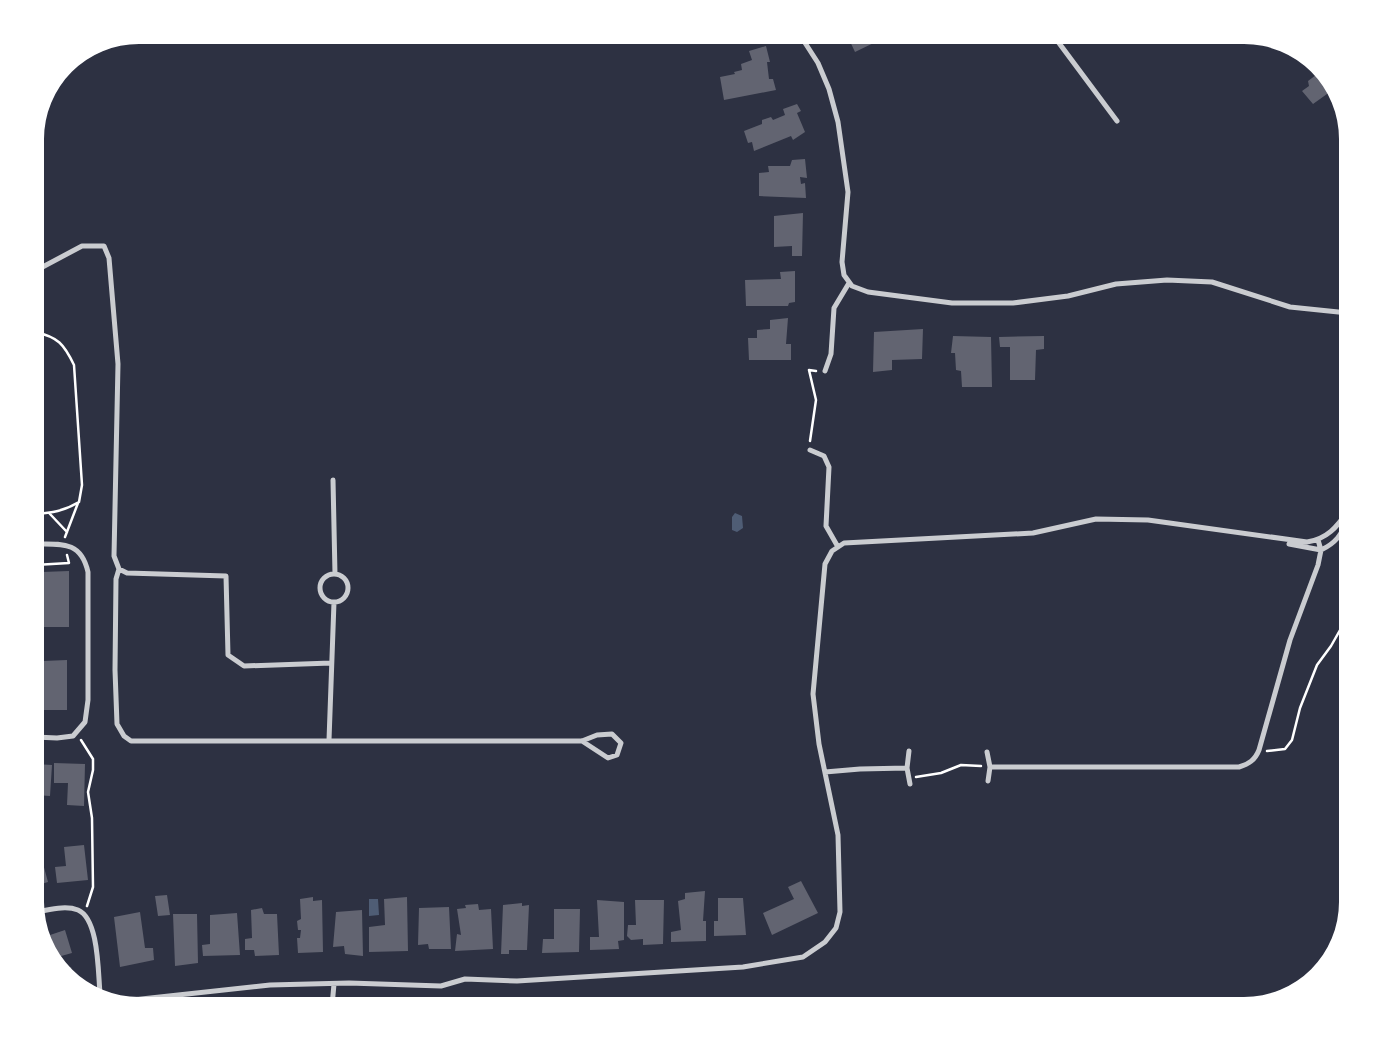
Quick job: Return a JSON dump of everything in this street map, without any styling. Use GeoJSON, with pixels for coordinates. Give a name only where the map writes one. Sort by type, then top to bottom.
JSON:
{"type":"FeatureCollection","features":[{"type":"Feature","properties":{"kind":"street"},"geometry":{"type":"LineString","coordinates":[[806,44],[818,63],[838,122],[848,192],[842,262],[844,275],[852,286],[868,292],[952,303],[1013,303],[1068,296],[1116,284],[1168,280],[1212,282],[1290,307],[1339,312]]}},
{"type":"Feature","properties":{"kind":"street"},"geometry":{"type":"LineString","coordinates":[[1060,44],[1117,121]]}},
{"type":"Feature","properties":{"kind":"street"},"geometry":{"type":"LineString","coordinates":[[44,265],[82,246],[104,246],[109,258],[118,364],[114,556],[119,569],[116,580],[115,670],[117,724],[124,736],[131,741],[582,740],[597,735],[612,734],[621,743],[620,750],[617,755],[608,758],[582,740]]}},
{"type":"Feature","properties":{"kind":"street"},"geometry":{"type":"LineString","coordinates":[[826,371],[831,354],[834,308],[849,283]]}},
{"type":"Feature","properties":{"kind":"street"},"geometry":{"type":"LineString","coordinates":[[810,450],[824,456],[829,467],[826,526],[838,547]]}},
{"type":"Feature","properties":{"kind":"street"},"geometry":{"type":"LineString","coordinates":[[333,480],[335,574]]}},
{"type":"Feature","properties":{"kind":"street"},"geometry":{"type":"LineString","coordinates":[[160,997],[270,985],[441,986],[465,979],[518,981],[743,967],[803,958],[825,942],[836,928],[840,912],[838,835],[819,744],[813,694],[825,564],[832,551],[844,543],[1033,533],[1096,519],[1148,520],[1218,529],[1321,550],[1333,544],[1339,536]]}},
{"type":"Feature","properties":{"kind":"street"},"geometry":{"type":"LineString","coordinates":[[1274,540],[1307,542],[1318,540],[1329,534],[1339,522]]}},
{"type":"Feature","properties":{"kind":"street"},"geometry":{"type":"LineString","coordinates":[[990,767],[1238,766],[1247,764],[1256,758],[1290,640],[1318,564],[1321,550],[1318,540]]}},
{"type":"Feature","properties":{"kind":"street"},"geometry":{"type":"LineString","coordinates":[[44,544],[64,545],[75,548],[85,559],[88,572],[88,700],[85,722],[73,736],[44,737]]}},
{"type":"Feature","properties":{"kind":"street"},"geometry":{"type":"LineString","coordinates":[[119,569],[128,574],[226,576],[228,655],[244,666],[331,663]]}},
{"type":"Feature","properties":{"kind":"street"},"geometry":{"type":"LineString","coordinates":[[335,574],[343,578],[348,586],[346,595],[334,602],[321,595],[320,585],[325,577],[335,574]]}},
{"type":"Feature","properties":{"kind":"street"},"geometry":{"type":"LineString","coordinates":[[330,740],[334,602]]}},
{"type":"Feature","properties":{"kind":"street"},"geometry":{"type":"LineString","coordinates":[[909,751],[907,768],[910,784]]}},
{"type":"Feature","properties":{"kind":"street"},"geometry":{"type":"LineString","coordinates":[[987,752],[990,767],[988,781]]}},
{"type":"Feature","properties":{"kind":"street"},"geometry":{"type":"LineString","coordinates":[[826,772],[907,768]]}},
{"type":"Feature","properties":{"kind":"street"},"geometry":{"type":"LineString","coordinates":[[44,911],[64,908],[79,910],[90,920],[96,943],[100,988]]}},
{"type":"Feature","properties":{"kind":"street"},"geometry":{"type":"LineString","coordinates":[[333,997],[334,984]]}},
{"type":"Feature","properties":{"kind":"path"},"geometry":{"type":"LineString","coordinates":[[44,334],[52,335],[66,348],[74,365],[82,485],[79,502],[66,532],[64,545],[69,564],[44,565]]}},
{"type":"Feature","properties":{"kind":"path"},"geometry":{"type":"LineString","coordinates":[[810,450],[816,400],[809,370],[826,371]]}},
{"type":"Feature","properties":{"kind":"path"},"geometry":{"type":"LineString","coordinates":[[44,513],[67,509],[79,502]]}},
{"type":"Feature","properties":{"kind":"path"},"geometry":{"type":"LineString","coordinates":[[49,513],[66,532]]}},
{"type":"Feature","properties":{"kind":"path"},"geometry":{"type":"LineString","coordinates":[[1258,753],[1285,749],[1292,740],[1300,708],[1317,665],[1339,632]]}},
{"type":"Feature","properties":{"kind":"path"},"geometry":{"type":"LineString","coordinates":[[75,733],[93,759],[94,770],[88,792],[92,818],[93,887],[84,914]]}},
{"type":"Feature","properties":{"kind":"path"},"geometry":{"type":"LineString","coordinates":[[907,768],[915,764],[916,777],[942,773],[961,765],[990,767]]}},
{"type":"Feature","properties":{"kind":"water"},"geometry":{"type":"Polygon","coordinates":[[[735,513],[742,516],[743,528],[737,532],[732,530],[732,517],[735,513]]]}},
{"type":"Feature","properties":{"kind":"water"},"geometry":{"type":"Polygon","coordinates":[[[369,899],[378,899],[379,915],[369,916],[369,899]]]}},
{"type":"Feature","properties":{"kind":"building"},"geometry":{"type":"Polygon","coordinates":[[[851,44],[872,44],[855,52],[851,44]]]}},
{"type":"Feature","properties":{"kind":"building"},"geometry":{"type":"Polygon","coordinates":[[[766,46],[770,62],[767,62],[769,79],[773,79],[776,90],[724,100],[720,77],[735,74],[734,72],[742,70],[741,64],[752,60],[749,51],[766,46]]]}},
{"type":"Feature","properties":{"kind":"building"},"geometry":{"type":"Polygon","coordinates":[[[1315,76],[1327,94],[1313,104],[1302,91],[1309,86],[1308,81],[1315,76]]]}},
{"type":"Feature","properties":{"kind":"building"},"geometry":{"type":"Polygon","coordinates":[[[797,104],[801,111],[797,113],[805,132],[793,140],[791,136],[754,151],[752,142],[748,143],[744,131],[762,124],[762,120],[771,117],[773,120],[785,115],[783,109],[797,104]]]}},
{"type":"Feature","properties":{"kind":"building"},"geometry":{"type":"Polygon","coordinates":[[[805,159],[807,178],[800,177],[801,184],[805,183],[806,198],[759,196],[759,173],[769,172],[768,166],[790,166],[792,160],[805,159]]]}},
{"type":"Feature","properties":{"kind":"building"},"geometry":{"type":"Polygon","coordinates":[[[803,213],[802,256],[792,256],[792,246],[774,247],[774,216],[803,213]]]}},
{"type":"Feature","properties":{"kind":"building"},"geometry":{"type":"Polygon","coordinates":[[[795,271],[795,302],[789,303],[788,306],[746,306],[745,280],[781,279],[780,272],[795,271]]]}},
{"type":"Feature","properties":{"kind":"building"},"geometry":{"type":"Polygon","coordinates":[[[788,318],[786,344],[791,344],[791,360],[749,360],[748,338],[757,338],[757,330],[770,329],[770,320],[788,318]]]}},
{"type":"Feature","properties":{"kind":"building"},"geometry":{"type":"Polygon","coordinates":[[[923,329],[922,359],[892,360],[892,370],[873,372],[874,332],[923,329]]]}},
{"type":"Feature","properties":{"kind":"building"},"geometry":{"type":"Polygon","coordinates":[[[953,336],[991,337],[992,387],[962,387],[961,371],[956,370],[955,353],[951,353],[953,336]]]}},
{"type":"Feature","properties":{"kind":"building"},"geometry":{"type":"Polygon","coordinates":[[[1044,336],[1044,349],[1036,350],[1035,380],[1010,380],[1010,347],[1000,347],[999,337],[1044,336]]]}},
{"type":"Feature","properties":{"kind":"building"},"geometry":{"type":"Polygon","coordinates":[[[69,571],[69,627],[44,627],[44,572],[69,571]]]}},
{"type":"Feature","properties":{"kind":"building"},"geometry":{"type":"Polygon","coordinates":[[[67,660],[67,710],[44,710],[44,661],[67,660]]]}},
{"type":"Feature","properties":{"kind":"building"},"geometry":{"type":"Polygon","coordinates":[[[54,763],[85,764],[84,806],[67,805],[68,783],[54,783],[54,763]]]}},
{"type":"Feature","properties":{"kind":"building"},"geometry":{"type":"Polygon","coordinates":[[[44,765],[52,765],[50,796],[44,796],[44,765]]]}},
{"type":"Feature","properties":{"kind":"building"},"geometry":{"type":"Polygon","coordinates":[[[84,845],[88,880],[57,883],[55,867],[66,866],[64,847],[84,845]]]}},
{"type":"Feature","properties":{"kind":"building"},"geometry":{"type":"Polygon","coordinates":[[[44,867],[48,882],[44,883],[44,867]]]}},
{"type":"Feature","properties":{"kind":"building"},"geometry":{"type":"Polygon","coordinates":[[[801,881],[818,913],[772,935],[763,913],[794,899],[788,887],[801,881]]]}},
{"type":"Feature","properties":{"kind":"building"},"geometry":{"type":"Polygon","coordinates":[[[705,891],[703,921],[706,921],[706,941],[671,942],[671,932],[681,930],[678,901],[685,899],[685,893],[705,891]]]}},
{"type":"Feature","properties":{"kind":"building"},"geometry":{"type":"Polygon","coordinates":[[[167,895],[170,915],[158,916],[155,896],[167,895]]]}},
{"type":"Feature","properties":{"kind":"building"},"geometry":{"type":"Polygon","coordinates":[[[313,897],[313,901],[322,900],[323,952],[298,953],[297,938],[300,938],[301,930],[298,930],[297,921],[301,919],[300,899],[313,897]]]}},
{"type":"Feature","properties":{"kind":"building"},"geometry":{"type":"Polygon","coordinates":[[[407,897],[408,951],[369,952],[369,927],[385,925],[384,899],[407,897]]]}},
{"type":"Feature","properties":{"kind":"building"},"geometry":{"type":"Polygon","coordinates":[[[718,898],[743,898],[746,935],[714,936],[714,921],[718,921],[718,898]]]}},
{"type":"Feature","properties":{"kind":"building"},"geometry":{"type":"Polygon","coordinates":[[[597,900],[624,902],[624,940],[618,941],[619,949],[590,950],[590,937],[599,937],[597,900]]]}},
{"type":"Feature","properties":{"kind":"building"},"geometry":{"type":"Polygon","coordinates":[[[635,900],[664,900],[663,944],[643,945],[643,939],[631,940],[627,936],[628,925],[636,925],[635,900]]]}},
{"type":"Feature","properties":{"kind":"building"},"geometry":{"type":"Polygon","coordinates":[[[522,903],[522,906],[529,905],[527,950],[509,950],[509,954],[501,954],[503,905],[522,903]]]}},
{"type":"Feature","properties":{"kind":"building"},"geometry":{"type":"Polygon","coordinates":[[[478,904],[479,910],[491,909],[493,949],[455,951],[457,934],[461,935],[457,909],[466,908],[465,905],[478,904]]]}},
{"type":"Feature","properties":{"kind":"building"},"geometry":{"type":"Polygon","coordinates":[[[449,907],[451,949],[429,949],[428,944],[418,945],[419,908],[449,907]]]}},
{"type":"Feature","properties":{"kind":"building"},"geometry":{"type":"Polygon","coordinates":[[[262,908],[264,914],[277,914],[279,955],[255,956],[254,950],[245,950],[245,939],[252,938],[251,910],[262,908]]]}},
{"type":"Feature","properties":{"kind":"building"},"geometry":{"type":"Polygon","coordinates":[[[554,909],[580,909],[579,952],[542,953],[543,939],[554,939],[554,909]]]}},
{"type":"Feature","properties":{"kind":"building"},"geometry":{"type":"Polygon","coordinates":[[[362,910],[363,956],[345,954],[344,946],[333,947],[336,912],[362,910]]]}},
{"type":"Feature","properties":{"kind":"building"},"geometry":{"type":"Polygon","coordinates":[[[140,912],[145,948],[153,948],[154,960],[120,967],[114,917],[140,912]]]}},
{"type":"Feature","properties":{"kind":"building"},"geometry":{"type":"Polygon","coordinates":[[[237,913],[240,955],[203,956],[202,945],[210,944],[210,915],[237,913]]]}},
{"type":"Feature","properties":{"kind":"building"},"geometry":{"type":"Polygon","coordinates":[[[173,914],[197,914],[198,963],[175,966],[173,914]]]}},
{"type":"Feature","properties":{"kind":"building"},"geometry":{"type":"Polygon","coordinates":[[[65,930],[72,953],[61,956],[50,935],[65,930]]]}}]}
